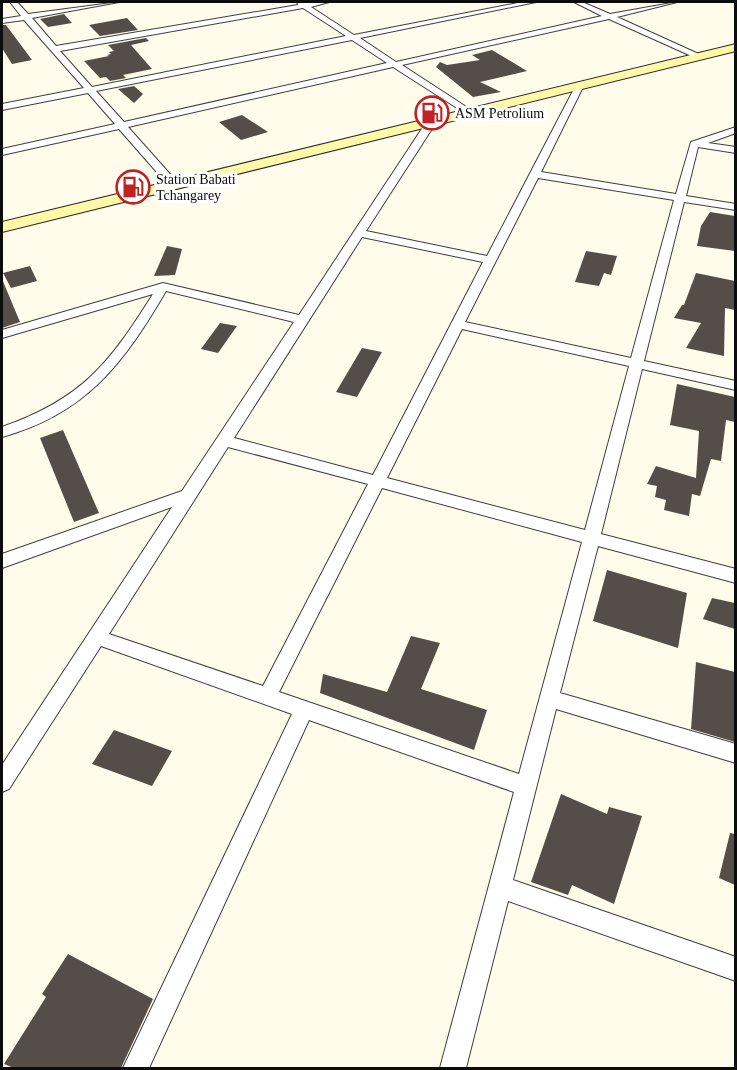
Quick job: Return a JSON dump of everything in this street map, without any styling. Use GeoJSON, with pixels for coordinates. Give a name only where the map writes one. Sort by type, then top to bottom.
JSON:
{"type":"FeatureCollection","features":[{"type":"Feature","properties":{"kind":"main road"},"geometry":{"type":"LineString","coordinates":[[2,227],[735,47]]}},
{"type":"Feature","properties":{"kind":"street"},"geometry":{"type":"LineString","coordinates":[[13,2],[173,184]]}},
{"type":"Feature","properties":{"kind":"street"},"geometry":{"type":"LineString","coordinates":[[2,21],[116,2]]}},
{"type":"Feature","properties":{"kind":"street"},"geometry":{"type":"LineString","coordinates":[[55,49],[301,3],[326,2]]}},
{"type":"Feature","properties":{"kind":"street"},"geometry":{"type":"LineString","coordinates":[[2,107],[532,2]]}},
{"type":"Feature","properties":{"kind":"street"},"geometry":{"type":"LineString","coordinates":[[577,2],[699,56]]}},
{"type":"Feature","properties":{"kind":"street"},"geometry":{"type":"LineString","coordinates":[[2,152],[674,2]]}},
{"type":"Feature","properties":{"kind":"street"},"geometry":{"type":"LineString","coordinates":[[301,3],[468,112]]}},
{"type":"Feature","properties":{"kind":"street"},"geometry":{"type":"LineString","coordinates":[[267,697],[580,85]]}},
{"type":"Feature","properties":{"kind":"street"},"geometry":{"type":"LineString","coordinates":[[2,782],[432,121]]}},
{"type":"Feature","properties":{"kind":"street"},"geometry":{"type":"LineString","coordinates":[[694,144],[735,130]]}},
{"type":"Feature","properties":{"kind":"street"},"geometry":{"type":"LineString","coordinates":[[694,144],[735,150]]}},
{"type":"Feature","properties":{"kind":"street"},"geometry":{"type":"LineString","coordinates":[[453,1068],[694,144]]}},
{"type":"Feature","properties":{"kind":"street"},"geometry":{"type":"LineString","coordinates":[[534,174],[735,207]]}},
{"type":"Feature","properties":{"kind":"street"},"geometry":{"type":"LineString","coordinates":[[359,233],[490,261]]}},
{"type":"Feature","properties":{"kind":"street"},"geometry":{"type":"LineString","coordinates":[[2,334],[163,287],[303,320]]}},
{"type":"Feature","properties":{"kind":"street"},"geometry":{"type":"LineString","coordinates":[[2,432],[38,420],[64,405],[93,380],[122,349],[163,287]]}},
{"type":"Feature","properties":{"kind":"street"},"geometry":{"type":"LineString","coordinates":[[458,324],[735,386]]}},
{"type":"Feature","properties":{"kind":"street"},"geometry":{"type":"LineString","coordinates":[[224,441],[735,576]]}},
{"type":"Feature","properties":{"kind":"street"},"geometry":{"type":"LineString","coordinates":[[2,561],[189,495]]}},
{"type":"Feature","properties":{"kind":"street"},"geometry":{"type":"LineString","coordinates":[[96,637],[527,787]]}},
{"type":"Feature","properties":{"kind":"street"},"geometry":{"type":"LineString","coordinates":[[548,698],[735,754]]}},
{"type":"Feature","properties":{"kind":"street"},"geometry":{"type":"LineString","coordinates":[[136,1068],[304,710]]}},
{"type":"Feature","properties":{"kind":"street"},"geometry":{"type":"LineString","coordinates":[[501,887],[735,969]]}},
{"type":"Feature","properties":{"kind":"building"},"geometry":{"type":"Polygon","coordinates":[[[64,14],[72,23],[48,27],[40,19],[64,14]]]}},
{"type":"Feature","properties":{"kind":"building"},"geometry":{"type":"Polygon","coordinates":[[[127,18],[138,30],[100,36],[89,25],[127,18]]]}},
{"type":"Feature","properties":{"kind":"building"},"geometry":{"type":"Polygon","coordinates":[[[2,25],[6,25],[32,60],[12,64],[2,48],[2,25]]]}},
{"type":"Feature","properties":{"kind":"building"},"geometry":{"type":"Polygon","coordinates":[[[146,38],[149,41],[131,45],[152,69],[123,75],[126,78],[110,81],[106,77],[100,78],[84,61],[109,56],[107,55],[111,54],[109,52],[114,51],[108,45],[146,38]]]}},
{"type":"Feature","properties":{"kind":"building"},"geometry":{"type":"Polygon","coordinates":[[[492,50],[527,71],[480,82],[501,92],[473,97],[436,67],[440,62],[447,65],[480,60],[472,55],[492,50]]]}},
{"type":"Feature","properties":{"kind":"building"},"geometry":{"type":"Polygon","coordinates":[[[134,86],[143,94],[134,103],[118,89],[134,86]]]}},
{"type":"Feature","properties":{"kind":"building"},"geometry":{"type":"Polygon","coordinates":[[[242,115],[268,132],[241,140],[219,122],[242,115]]]}},
{"type":"Feature","properties":{"kind":"building"},"geometry":{"type":"Polygon","coordinates":[[[710,212],[735,216],[735,251],[697,246],[701,226],[710,212]]]}},
{"type":"Feature","properties":{"kind":"building"},"geometry":{"type":"Polygon","coordinates":[[[167,246],[182,249],[175,275],[154,276],[167,246]]]}},
{"type":"Feature","properties":{"kind":"building"},"geometry":{"type":"Polygon","coordinates":[[[586,251],[617,256],[611,275],[604,273],[599,286],[575,282],[586,251]]]}},
{"type":"Feature","properties":{"kind":"building"},"geometry":{"type":"Polygon","coordinates":[[[30,266],[37,281],[11,288],[3,273],[30,266]]]}},
{"type":"Feature","properties":{"kind":"building"},"geometry":{"type":"Polygon","coordinates":[[[696,273],[735,281],[735,310],[725,308],[724,356],[686,348],[701,323],[674,318],[684,305],[696,273]]]}},
{"type":"Feature","properties":{"kind":"building"},"geometry":{"type":"Polygon","coordinates":[[[2,279],[20,322],[2,328],[2,279]]]}},
{"type":"Feature","properties":{"kind":"building"},"geometry":{"type":"Polygon","coordinates":[[[220,323],[237,326],[218,353],[201,349],[220,323]]]}},
{"type":"Feature","properties":{"kind":"building"},"geometry":{"type":"Polygon","coordinates":[[[362,348],[382,352],[357,397],[336,392],[362,348]]]}},
{"type":"Feature","properties":{"kind":"building"},"geometry":{"type":"Polygon","coordinates":[[[677,384],[735,397],[735,422],[726,420],[721,461],[711,459],[700,496],[692,494],[689,516],[664,510],[666,500],[655,497],[657,486],[647,484],[656,466],[696,478],[699,431],[670,425],[677,384]]]}},
{"type":"Feature","properties":{"kind":"building"},"geometry":{"type":"Polygon","coordinates":[[[63,430],[99,513],[74,522],[40,438],[63,430]]]}},
{"type":"Feature","properties":{"kind":"building"},"geometry":{"type":"Polygon","coordinates":[[[607,570],[687,593],[678,648],[593,621],[607,570]]]}},
{"type":"Feature","properties":{"kind":"building"},"geometry":{"type":"Polygon","coordinates":[[[712,598],[735,603],[735,629],[703,619],[712,598]]]}},
{"type":"Feature","properties":{"kind":"building"},"geometry":{"type":"Polygon","coordinates":[[[411,636],[440,643],[421,689],[487,710],[474,750],[320,693],[323,674],[387,692],[411,636]]]}},
{"type":"Feature","properties":{"kind":"building"},"geometry":{"type":"Polygon","coordinates":[[[696,662],[735,672],[735,742],[691,729],[696,662]]]}},
{"type":"Feature","properties":{"kind":"building"},"geometry":{"type":"Polygon","coordinates":[[[114,730],[172,751],[152,786],[92,764],[114,730]]]}},
{"type":"Feature","properties":{"kind":"building"},"geometry":{"type":"Polygon","coordinates":[[[561,794],[607,814],[609,807],[642,816],[614,904],[572,885],[568,895],[531,882],[561,794]]]}},
{"type":"Feature","properties":{"kind":"building"},"geometry":{"type":"Polygon","coordinates":[[[730,833],[735,834],[735,885],[719,878],[730,833]]]}},
{"type":"Feature","properties":{"kind":"building"},"geometry":{"type":"Polygon","coordinates":[[[68,954],[153,999],[121,1068],[14,1068],[4,1064],[46,997],[42,994],[68,954]]]}},
{"type":"Feature","properties":{"kind":"place","name":"ASM Petrolium"},"geometry":{"type":"Point","coordinates":[432,113]}},
{"type":"Feature","properties":{"kind":"place","name":"Station Babati Tchangarey"},"geometry":{"type":"Point","coordinates":[133,187]}}]}
